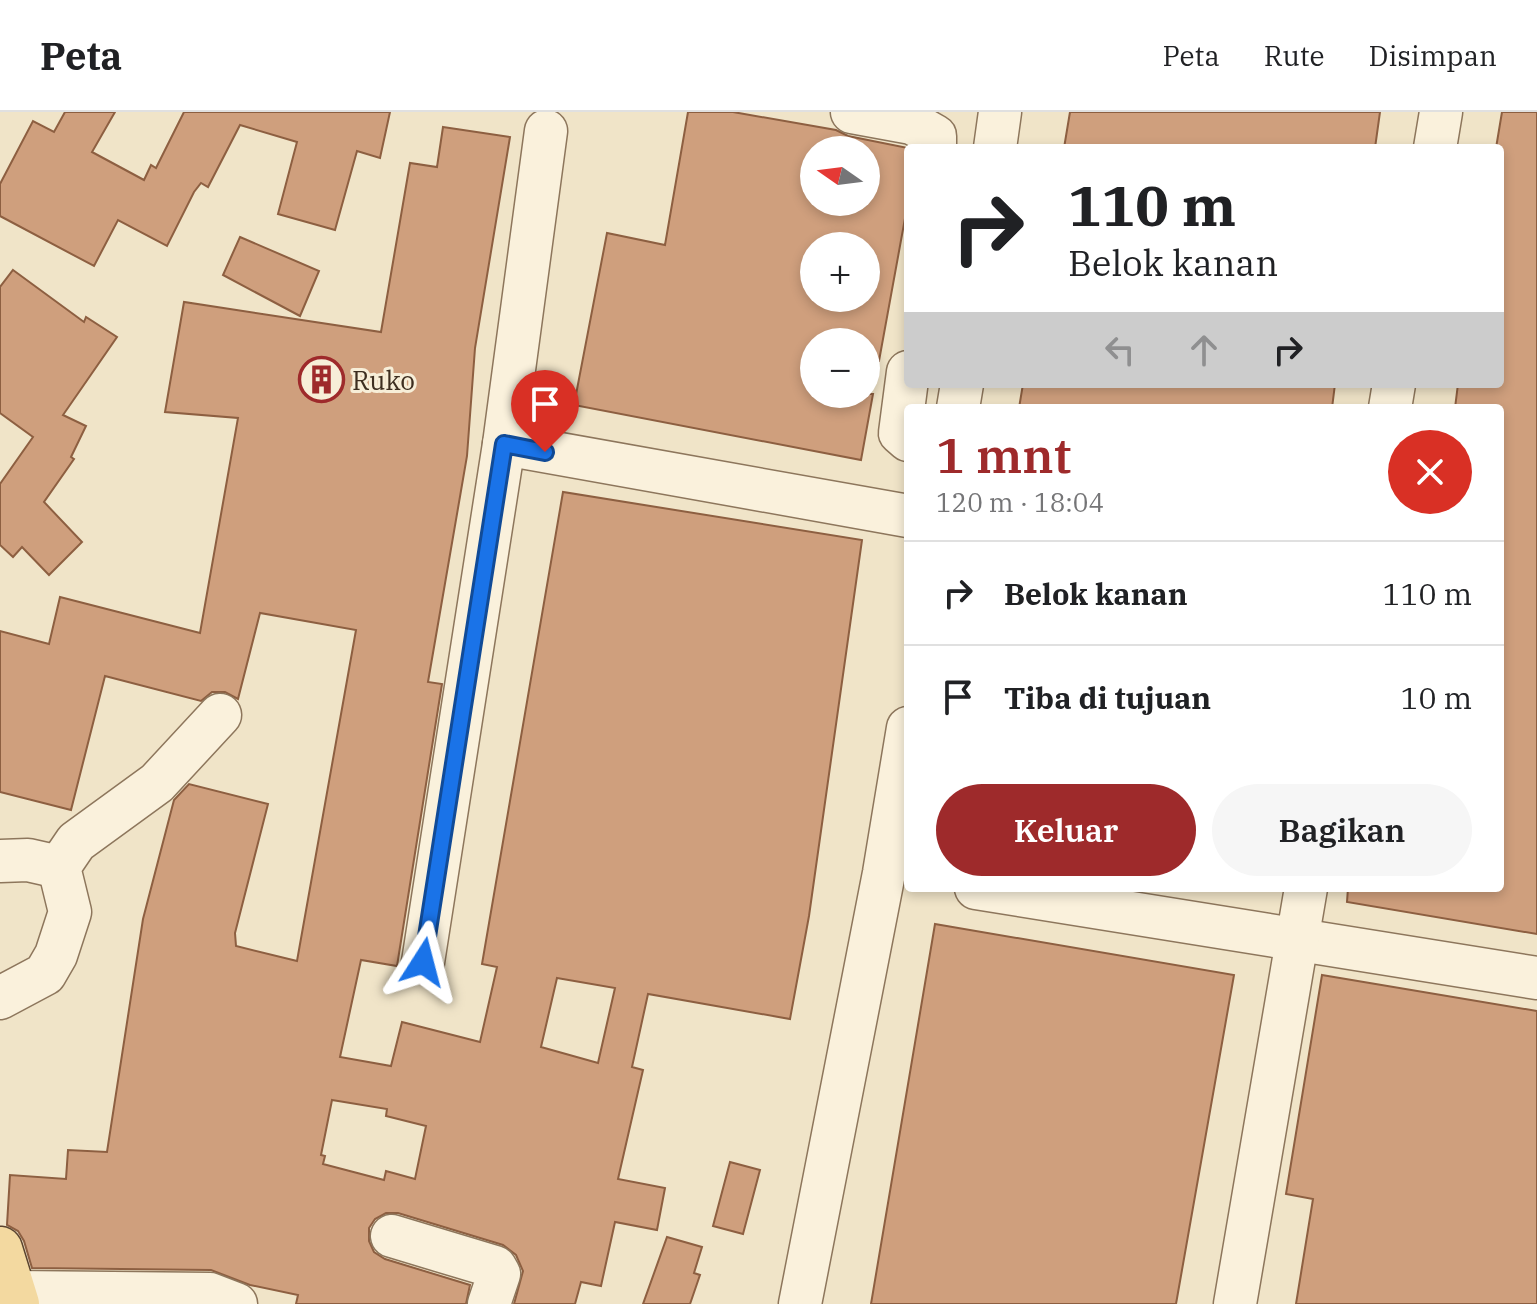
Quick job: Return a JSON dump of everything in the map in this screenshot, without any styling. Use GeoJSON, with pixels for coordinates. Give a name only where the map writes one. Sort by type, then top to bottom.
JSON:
{"type":"FeatureCollection","features":[{"type":"Feature","properties":{"kind":"main road"},"geometry":{"type":"LineString","coordinates":[[0,1249],[16,1298]]}},
{"type":"Feature","properties":{"kind":"street"},"geometry":{"type":"LineString","coordinates":[[852,112],[925,128],[935,136],[935,144]]}},
{"type":"Feature","properties":{"kind":"street"},"geometry":{"type":"LineString","coordinates":[[996,144],[1000,112]]}},
{"type":"Feature","properties":{"kind":"street"},"geometry":{"type":"LineString","coordinates":[[1436,144],[1441,112]]}},
{"type":"Feature","properties":{"kind":"street"},"geometry":{"type":"LineString","coordinates":[[423,962],[504,444],[546,131]]}},
{"type":"Feature","properties":{"kind":"street"},"geometry":{"type":"LineString","coordinates":[[904,436],[900,433],[906,388]]}},
{"type":"Feature","properties":{"kind":"street"},"geometry":{"type":"LineString","coordinates":[[504,444],[904,515]]}},
{"type":"Feature","properties":{"kind":"street"},"geometry":{"type":"LineString","coordinates":[[0,998],[45,974],[56,955],[70,912],[59,867],[76,842],[157,783],[220,715]]}},
{"type":"Feature","properties":{"kind":"street"},"geometry":{"type":"LineString","coordinates":[[800,1304],[896,875],[904,777]]}},
{"type":"Feature","properties":{"kind":"street"},"geometry":{"type":"LineString","coordinates":[[0,861],[28,860],[59,867]]}},
{"type":"Feature","properties":{"kind":"street"},"geometry":{"type":"LineString","coordinates":[[1000,892],[1537,978]]}},
{"type":"Feature","properties":{"kind":"street"},"geometry":{"type":"LineString","coordinates":[[1235,1304],[1305,892]]}},
{"type":"Feature","properties":{"kind":"street"},"geometry":{"type":"LineString","coordinates":[[392,1236],[495,1267],[499,1274],[489,1304]]}},
{"type":"Feature","properties":{"kind":"street"},"geometry":{"type":"LineString","coordinates":[[16,1298],[210,1294],[236,1304]]}},
{"type":"Feature","properties":{"kind":"building"},"geometry":{"type":"Polygon","coordinates":[[[65,112],[115,112],[92,152],[144,180],[151,165],[156,168],[184,112],[390,112],[380,158],[357,151],[335,230],[278,214],[297,142],[240,125],[208,187],[201,183],[194,192],[167,246],[118,220],[94,266],[0,216],[0,184],[33,121],[54,132],[65,112]]]}},
{"type":"Feature","properties":{"kind":"building"},"geometry":{"type":"Polygon","coordinates":[[[688,112],[733,112],[836,130],[848,136],[800,136],[800,216],[880,216],[880,142],[904,147],[904,224],[880,356],[880,328],[800,328],[800,408],[870,408],[861,460],[574,405],[607,233],[665,245],[688,112]]]}},
{"type":"Feature","properties":{"kind":"building"},"geometry":{"type":"Polygon","coordinates":[[[1070,112],[1380,112],[1376,144],[1065,144],[1070,112]]]}},
{"type":"Feature","properties":{"kind":"building"},"geometry":{"type":"Polygon","coordinates":[[[1502,112],[1537,112],[1537,934],[1347,902],[1348,892],[1504,892],[1504,404],[1456,404],[1458,388],[1504,388],[1504,144],[1497,144],[1502,112]]]}},
{"type":"Feature","properties":{"kind":"building"},"geometry":{"type":"Polygon","coordinates":[[[443,127],[510,137],[475,348],[467,456],[428,682],[442,684],[397,966],[361,960],[340,1057],[391,1066],[402,1022],[480,1042],[497,967],[482,964],[563,492],[862,540],[809,916],[790,1019],[648,994],[632,1067],[643,1070],[618,1179],[665,1188],[657,1230],[615,1222],[601,1286],[581,1282],[575,1304],[514,1304],[523,1271],[516,1255],[503,1245],[398,1213],[386,1213],[375,1219],[369,1228],[369,1241],[374,1252],[385,1259],[470,1285],[466,1304],[296,1304],[298,1295],[250,1285],[211,1270],[32,1268],[24,1241],[18,1231],[7,1225],[10,1175],[66,1179],[68,1150],[107,1152],[143,919],[174,800],[189,784],[268,804],[235,933],[236,946],[297,961],[356,630],[260,613],[238,699],[225,692],[212,692],[201,701],[105,676],[71,810],[0,792],[0,631],[49,644],[60,597],[200,633],[238,418],[165,412],[184,302],[381,332],[410,163],[437,167],[443,127]],[[557,978],[541,1047],[598,1063],[615,988],[557,978]],[[332,1100],[321,1155],[325,1156],[323,1164],[384,1180],[386,1171],[415,1179],[426,1126],[386,1116],[387,1109],[332,1100]]]}},
{"type":"Feature","properties":{"kind":"building"},"geometry":{"type":"Polygon","coordinates":[[[240,237],[319,271],[300,316],[223,275],[240,237]]]}},
{"type":"Feature","properties":{"kind":"building"},"geometry":{"type":"Polygon","coordinates":[[[13,270],[84,322],[86,317],[117,337],[63,415],[86,426],[71,457],[74,459],[44,502],[82,542],[49,575],[22,547],[13,557],[0,545],[0,484],[33,437],[0,413],[0,287],[13,270]]]}},
{"type":"Feature","properties":{"kind":"building"},"geometry":{"type":"Polygon","coordinates":[[[1022,388],[1334,388],[1332,404],[1020,404],[1022,388]]]}},
{"type":"Feature","properties":{"kind":"building"},"geometry":{"type":"Polygon","coordinates":[[[935,924],[1234,975],[1176,1304],[871,1304],[935,924]]]}},
{"type":"Feature","properties":{"kind":"building"},"geometry":{"type":"Polygon","coordinates":[[[1322,975],[1537,1011],[1537,1304],[1296,1304],[1313,1199],[1286,1194],[1322,975]]]}},
{"type":"Feature","properties":{"kind":"building"},"geometry":{"type":"Polygon","coordinates":[[[730,1162],[760,1170],[743,1234],[713,1226],[730,1162]]]}},
{"type":"Feature","properties":{"kind":"building"},"geometry":{"type":"Polygon","coordinates":[[[667,1237],[702,1247],[694,1273],[700,1275],[690,1304],[643,1304],[667,1237]]]}},
{"type":"Feature","properties":{"kind":"place","name":"Ruko"},"geometry":{"type":"Point","coordinates":[321,380]}},
{"type":"Feature","properties":{"kind":"route"},"geometry":{"type":"LineString","coordinates":[[423,962],[504,444],[545,452]]}}]}
